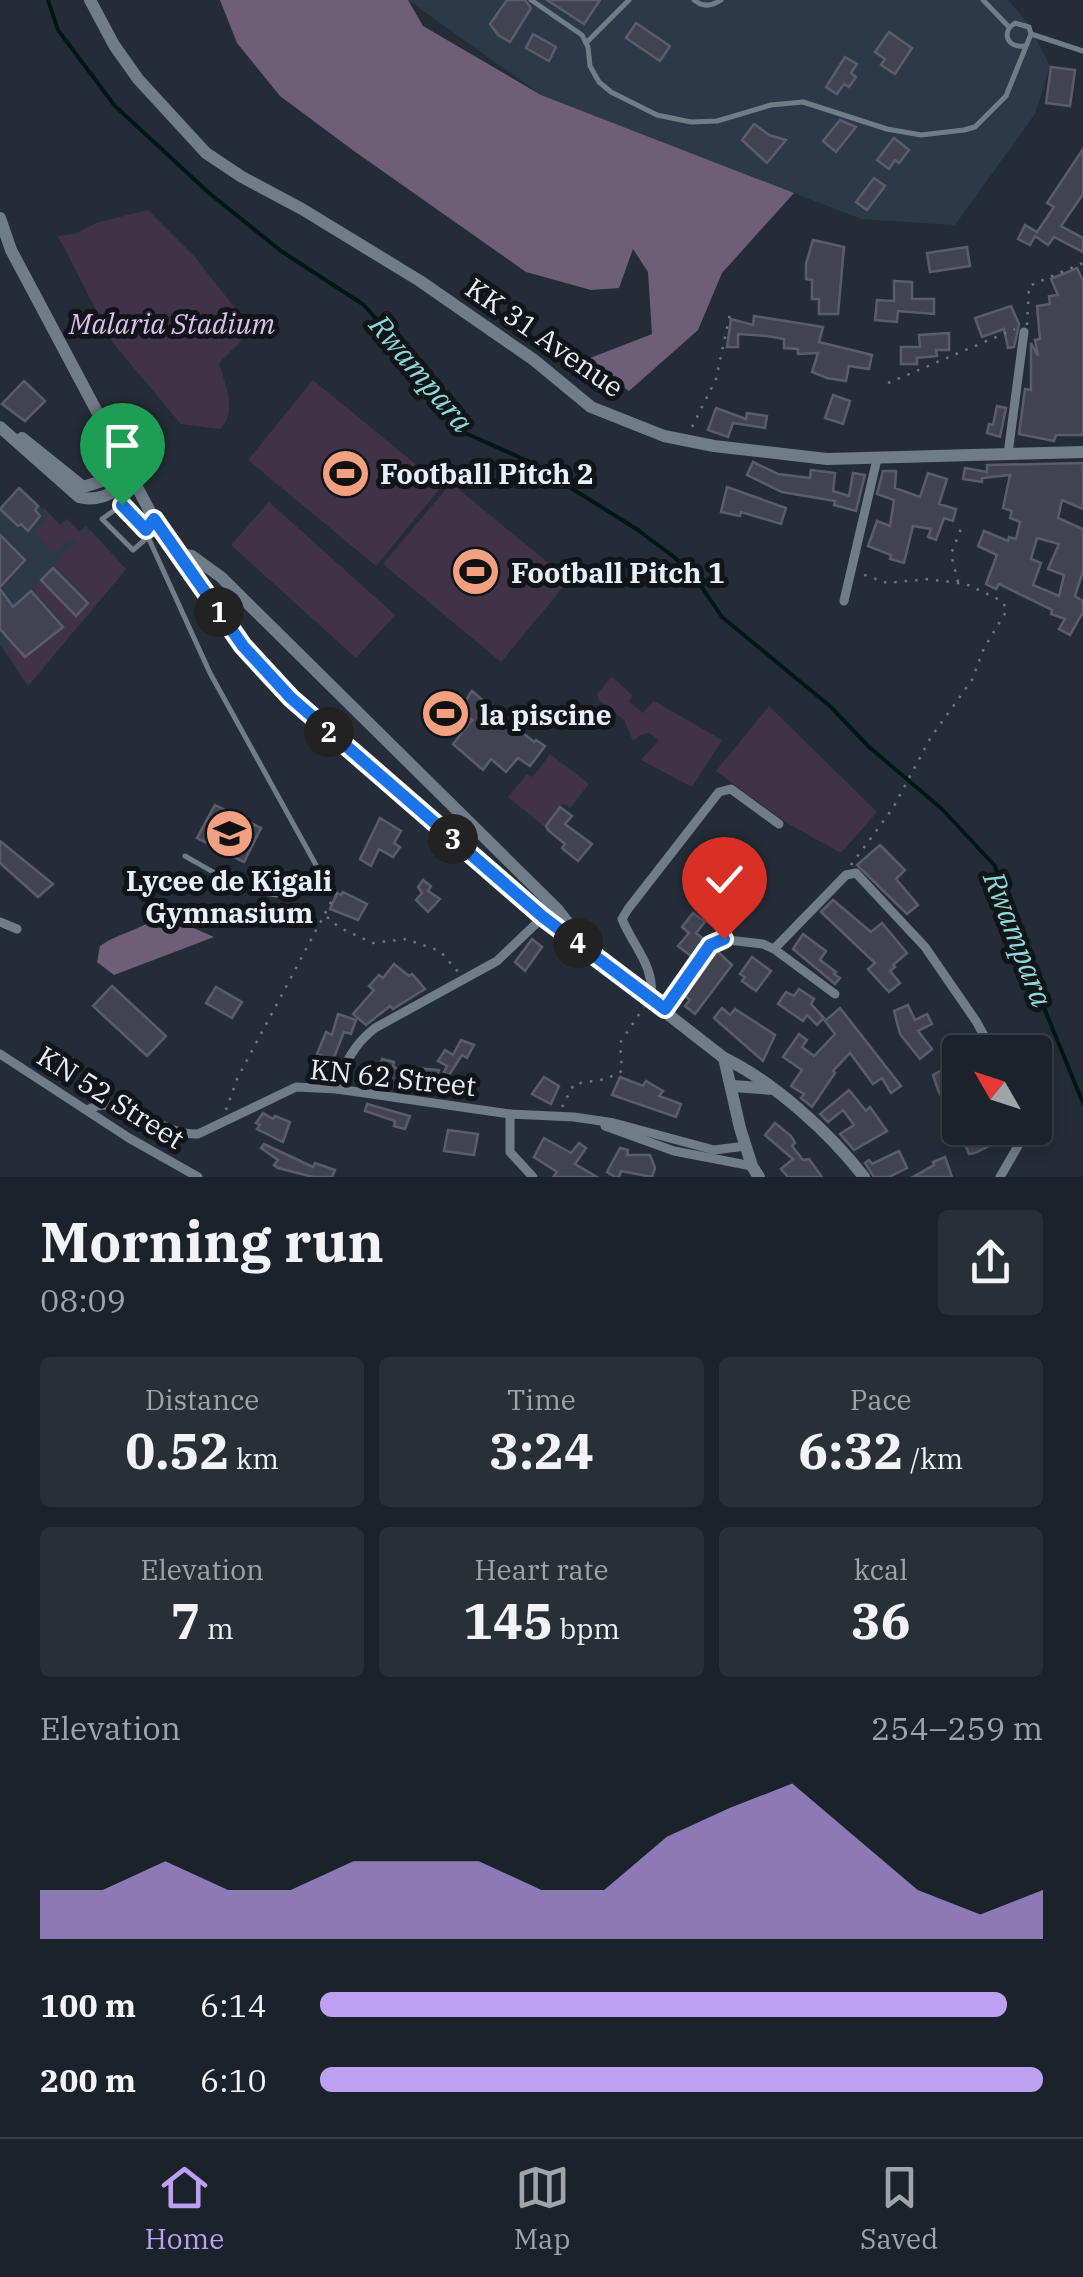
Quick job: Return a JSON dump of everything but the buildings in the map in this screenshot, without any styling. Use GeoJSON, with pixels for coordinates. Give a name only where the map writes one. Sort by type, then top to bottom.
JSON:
{"type":"FeatureCollection","features":[{"type":"Feature","properties":{"kind":"main road","name":"KK 31 Avenue"},"geometry":{"type":"LineString","coordinates":[[90,0],[138,80],[206,153],[420,281],[534,360],[592,407],[664,436],[826,459],[1083,452]]}},
{"type":"Feature","properties":{"kind":"main road"},"geometry":{"type":"LineString","coordinates":[[0,218],[6,251],[134,480],[149,529],[179,554],[243,646],[281,689],[543,917],[724,1058],[750,1070],[773,1089],[864,1177]]}},
{"type":"Feature","properties":{"kind":"main road"},"geometry":{"type":"LineString","coordinates":[[0,424],[83,487],[126,466]]}},
{"type":"Feature","properties":{"kind":"main road"},"geometry":{"type":"LineString","coordinates":[[0,424],[30,456],[79,497],[102,497],[134,480]]}},
{"type":"Feature","properties":{"kind":"main road"},"geometry":{"type":"LineString","coordinates":[[179,554],[192,556],[221,577],[557,909],[571,926],[571,938]]}},
{"type":"Feature","properties":{"kind":"main road"},"geometry":{"type":"LineString","coordinates":[[724,1058],[755,1172]]}},
{"type":"Feature","properties":{"kind":"main road"},"geometry":{"type":"LineString","coordinates":[[733,1086],[773,1089]]}},
{"type":"Feature","properties":{"kind":"street"},"geometry":{"type":"LineString","coordinates":[[1008,454],[1026,329]]}},
{"type":"Feature","properties":{"kind":"street"},"geometry":{"type":"LineString","coordinates":[[844,601],[877,459]]}},
{"type":"Feature","properties":{"kind":"street"},"geometry":{"type":"LineString","coordinates":[[651,998],[653,983],[648,964],[622,919],[628,909],[719,792],[732,789],[779,824]]}},
{"type":"Feature","properties":{"kind":"street"},"geometry":{"type":"LineString","coordinates":[[774,949],[853,873],[863,878],[925,947],[983,1035]]}},
{"type":"Feature","properties":{"kind":"street"},"geometry":{"type":"LineString","coordinates":[[337,1089],[358,1042],[374,1028],[497,961],[543,917]]}},
{"type":"Feature","properties":{"kind":"street"},"geometry":{"type":"LineString","coordinates":[[0,922],[16,929]]}},
{"type":"Feature","properties":{"kind":"street"},"geometry":{"type":"LineString","coordinates":[[665,1009],[697,961],[719,939],[774,949],[835,994]]}},
{"type":"Feature","properties":{"kind":"street","name":"KN 52 Street"},"geometry":{"type":"LineString","coordinates":[[0,1054],[198,1177]]}},
{"type":"Feature","properties":{"kind":"street","name":"KN 62 Street"},"geometry":{"type":"LineString","coordinates":[[87,1110],[100,1103],[115,1103],[182,1135],[198,1134],[296,1088],[337,1089],[510,1114],[593,1120],[714,1150],[746,1146]]}},
{"type":"Feature","properties":{"kind":"street"},"geometry":{"type":"LineString","coordinates":[[510,1114],[510,1152],[533,1177]]}},
{"type":"Feature","properties":{"kind":"street","name":"KN 62 Street"},"geometry":{"type":"LineString","coordinates":[[593,1120],[674,1151],[755,1172]]}},
{"type":"Feature","properties":{"kind":"street"},"geometry":{"type":"LineString","coordinates":[[1000,1177],[1018,1145]]}},
{"type":"Feature","properties":{"kind":"lane"},"geometry":{"type":"LineString","coordinates":[[531,0],[582,35],[590,66],[599,82],[626,102],[675,121],[704,123],[771,105],[803,102],[887,129],[921,134],[964,130],[986,118],[1006,96],[1031,34]]}},
{"type":"Feature","properties":{"kind":"lane"},"geometry":{"type":"LineString","coordinates":[[586,43],[629,0]]}},
{"type":"Feature","properties":{"kind":"lane"},"geometry":{"type":"LineString","coordinates":[[694,0],[713,6],[721,0]]}},
{"type":"Feature","properties":{"kind":"lane"},"geometry":{"type":"LineString","coordinates":[[983,0],[1009,27]]}},
{"type":"Feature","properties":{"kind":"lane"},"geometry":{"type":"LineString","coordinates":[[1024,46],[1016,47],[1009,42],[1009,27],[1023,22],[1031,34],[1083,51]]}},
{"type":"Feature","properties":{"kind":"lane"},"geometry":{"type":"LineString","coordinates":[[149,529],[133,550],[102,519],[122,505],[149,529],[210,673],[311,855],[317,882],[307,889],[266,894],[235,883],[184,856]]}},
{"type":"Feature","properties":{"kind":"path"},"geometry":{"type":"LineString","coordinates":[[888,383],[1026,329],[1030,284],[1083,263]]}},
{"type":"Feature","properties":{"kind":"path"},"geometry":{"type":"LineString","coordinates":[[690,432],[716,379],[730,314]]}},
{"type":"Feature","properties":{"kind":"path"},"geometry":{"type":"LineString","coordinates":[[958,583],[952,554],[962,526]]}},
{"type":"Feature","properties":{"kind":"path"},"geometry":{"type":"LineString","coordinates":[[853,571],[887,583],[927,579],[958,583],[977,588],[1002,602],[1007,610],[984,648],[972,680],[910,770],[892,808],[852,861],[853,873]]}},
{"type":"Feature","properties":{"kind":"path"},"geometry":{"type":"LineString","coordinates":[[221,1126],[237,1079],[338,889]]}},
{"type":"Feature","properties":{"kind":"path"},"geometry":{"type":"LineString","coordinates":[[326,916],[340,928],[373,943],[406,939],[440,951],[464,978]]}},
{"type":"Feature","properties":{"kind":"path"},"geometry":{"type":"LineString","coordinates":[[558,1116],[574,1084],[622,1072],[620,1043],[651,998]]}},
{"type":"Feature","properties":{"kind":"shaded area"},"geometry":{"type":"Polygon","coordinates":[[[220,0],[408,0],[423,26],[541,95],[794,193],[722,273],[698,330],[629,391],[585,360],[652,334],[648,272],[633,249],[619,288],[591,290],[526,272],[280,96],[237,43],[220,0]]]}},
{"type":"Feature","properties":{"kind":"shaded area"},"geometry":{"type":"Polygon","coordinates":[[[408,0],[1008,0],[1027,22],[1050,66],[1035,114],[955,225],[861,219],[541,95],[408,0]]]}},
{"type":"Feature","properties":{"kind":"shaded area"},"geometry":{"type":"Polygon","coordinates":[[[19,488],[60,524],[67,519],[79,531],[86,526],[126,569],[28,686],[0,645],[0,507],[19,488]]]}},
{"type":"Feature","properties":{"kind":"shaded area","name":"la piscine"},"geometry":{"type":"Polygon","coordinates":[[[435,694],[466,722],[455,734],[424,707],[435,694]]]}},
{"type":"Feature","properties":{"kind":"shaded area"},"geometry":{"type":"Polygon","coordinates":[[[157,903],[185,912],[182,923],[214,937],[114,975],[97,962],[100,946],[153,920],[158,915],[157,903]]]}},
{"type":"Feature","properties":{"kind":"green space","name":"Malaria Stadium"},"geometry":{"type":"Polygon","coordinates":[[[148,210],[194,256],[252,330],[219,363],[229,406],[220,429],[181,424],[113,343],[58,236],[148,210]]]}},
{"type":"Feature","properties":{"kind":"green space","name":"Football Pitch 2"},"geometry":{"type":"Polygon","coordinates":[[[313,380],[442,486],[376,566],[248,460],[313,380]]]}},
{"type":"Feature","properties":{"kind":"green space","name":"Football Pitch 1"},"geometry":{"type":"Polygon","coordinates":[[[451,483],[569,580],[501,662],[383,564],[451,483]]]}},
{"type":"Feature","properties":{"kind":"green space"},"geometry":{"type":"Polygon","coordinates":[[[269,502],[395,615],[356,658],[231,545],[269,502]]]}},
{"type":"Feature","properties":{"kind":"green space"},"geometry":{"type":"Polygon","coordinates":[[[43,506],[61,527],[67,519],[84,537],[91,531],[126,569],[28,686],[15,665],[9,644],[9,624],[17,603],[50,639],[66,624],[33,589],[41,580],[76,615],[90,602],[54,565],[76,542],[72,539],[67,543],[54,530],[65,543],[54,554],[33,532],[46,521],[43,506]]]}},
{"type":"Feature","properties":{"kind":"green space"},"geometry":{"type":"Polygon","coordinates":[[[612,677],[632,695],[629,702],[643,713],[654,701],[722,740],[692,787],[641,760],[659,740],[649,733],[633,741],[624,720],[599,700],[597,694],[612,677]]]}},
{"type":"Feature","properties":{"kind":"green space"},"geometry":{"type":"Polygon","coordinates":[[[769,706],[877,812],[841,853],[787,823],[716,771],[769,706]]]}},
{"type":"Feature","properties":{"kind":"green space"},"geometry":{"type":"Polygon","coordinates":[[[550,754],[589,784],[570,808],[563,803],[544,826],[508,797],[527,774],[533,777],[550,754]]]}},
{"type":"Feature","properties":{"kind":"waterway","name":"Rwampara"},"geometry":{"type":"LineString","coordinates":[[48,0],[58,30],[115,106],[209,193],[281,251],[364,305],[419,368],[433,396],[465,433],[528,461],[674,557],[693,574],[722,617],[831,707],[868,746],[942,809],[995,866],[1015,937],[1083,1103]]}},
{"type":"Feature","properties":{"kind":"place","name":"Football Pitch 2"},"geometry":{"type":"Point","coordinates":[345,473]}},
{"type":"Feature","properties":{"kind":"place","name":"Football Pitch 1"},"geometry":{"type":"Point","coordinates":[476,572]}},
{"type":"Feature","properties":{"kind":"place","name":"la piscine"},"geometry":{"type":"Point","coordinates":[445,714]}},
{"type":"Feature","properties":{"kind":"place","name":"Lycee de Kigali Gymnasium"},"geometry":{"type":"Point","coordinates":[229,833]}},
{"type":"Feature","properties":{"kind":"route"},"geometry":{"type":"LineString","coordinates":[[122,505],[146,530],[154,519],[243,646],[291,698],[543,917],[665,1009],[710,945],[724,939]]}}]}
